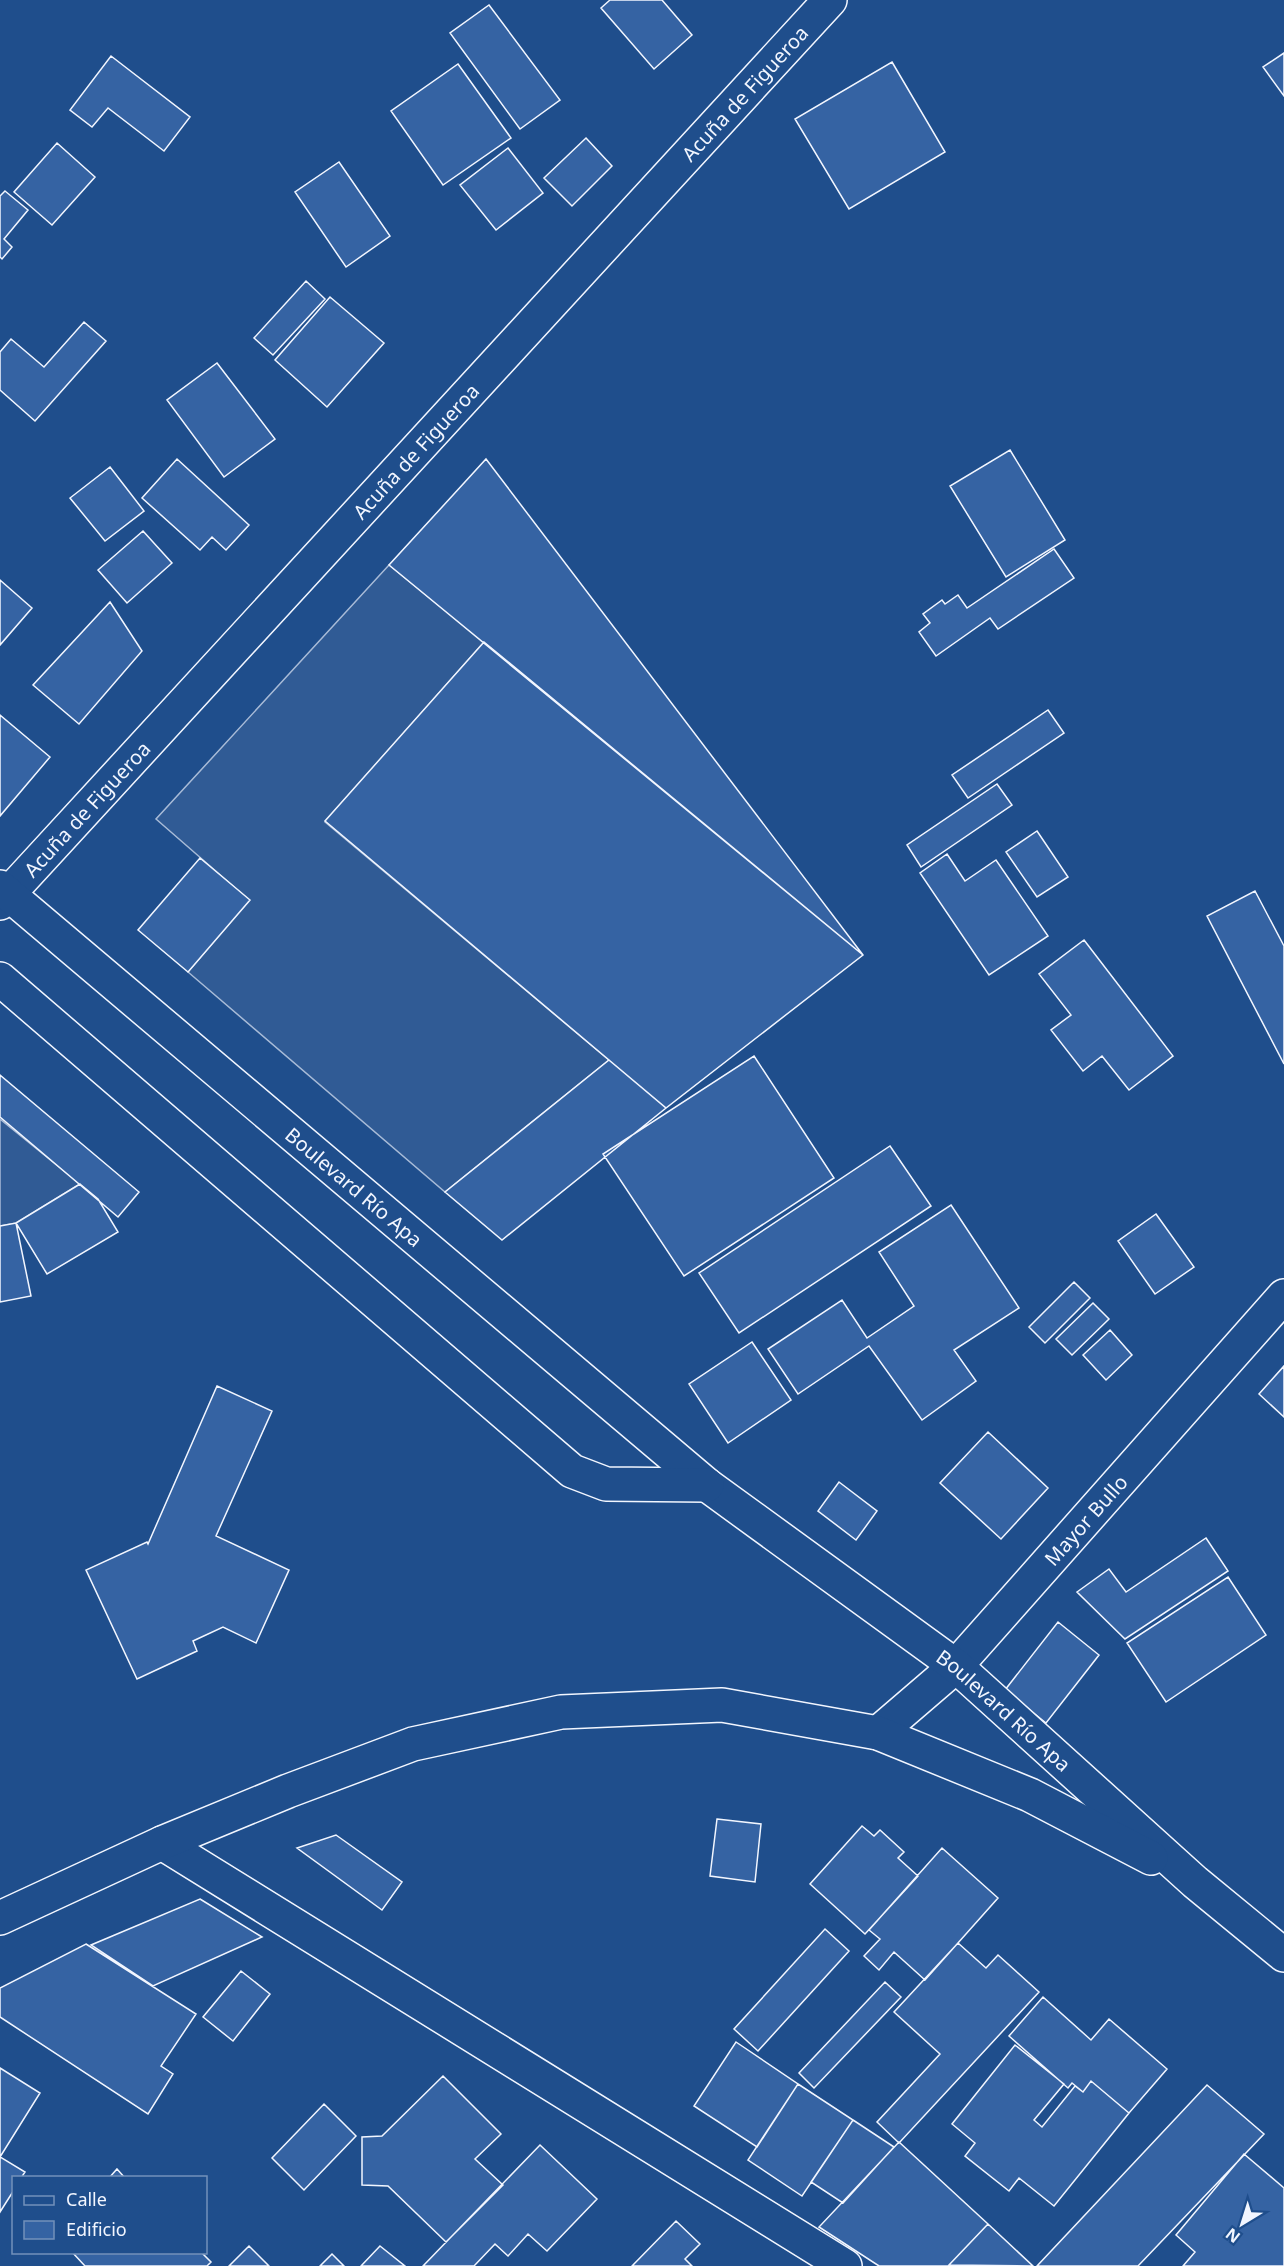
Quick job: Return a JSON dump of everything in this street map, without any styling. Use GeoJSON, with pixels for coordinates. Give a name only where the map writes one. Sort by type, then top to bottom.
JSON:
{"type":"FeatureCollection","features":[{"type":"Feature","properties":{"kind":"main road","name":"Acuña de Figueroa"},"geometry":{"type":"LineString","coordinates":[[3,895],[830,0]]}},
{"type":"Feature","properties":{"kind":"main road","name":"Boulevard Río Apa"},"geometry":{"type":"LineString","coordinates":[[3,895],[707,1485],[956,1666],[1196,1882],[1284,1955]]}},
{"type":"Feature","properties":{"kind":"main road"},"geometry":{"type":"LineString","coordinates":[[0,979],[572,1471],[606,1484],[707,1485]]}},
{"type":"Feature","properties":{"kind":"main road","name":"Mayor Bullo"},"geometry":{"type":"LineString","coordinates":[[878,1733],[956,1666],[1284,1296]]}},
{"type":"Feature","properties":{"kind":"main road"},"geometry":{"type":"LineString","coordinates":[[0,1918],[162,1843],[288,1791],[413,1744],[561,1712],[722,1705],[878,1733],[1030,1795],[1196,1882]]}},
{"type":"Feature","properties":{"kind":"main road"},"geometry":{"type":"LineString","coordinates":[[162,1843],[845,2266]]}},
{"type":"Feature","properties":{"kind":"shaded area"},"geometry":{"type":"Polygon","coordinates":[[[389,565],[484,642],[325,822],[609,1060],[445,1192],[188,972],[249,900],[156,819],[389,565]]]}},
{"type":"Feature","properties":{"kind":"shaded area"},"geometry":{"type":"Polygon","coordinates":[[[0,1119],[80,1184],[16,1223],[0,1226],[0,1119]]]}},
{"type":"Feature","properties":{"kind":"building"},"geometry":{"type":"Polygon","coordinates":[[[610,0],[662,0],[692,35],[654,69],[601,8],[610,0]]]}},
{"type":"Feature","properties":{"kind":"building"},"geometry":{"type":"Polygon","coordinates":[[[489,5],[560,100],[520,129],[450,33],[489,5]]]}},
{"type":"Feature","properties":{"kind":"building"},"geometry":{"type":"Polygon","coordinates":[[[1284,53],[1284,96],[1263,67],[1284,53]]]}},
{"type":"Feature","properties":{"kind":"building"},"geometry":{"type":"Polygon","coordinates":[[[111,56],[190,117],[164,151],[108,108],[92,127],[70,110],[111,56]]]}},
{"type":"Feature","properties":{"kind":"building"},"geometry":{"type":"Polygon","coordinates":[[[892,62],[945,152],[849,209],[795,119],[892,62]]]}},
{"type":"Feature","properties":{"kind":"building"},"geometry":{"type":"Polygon","coordinates":[[[458,64],[511,138],[443,185],[391,111],[458,64]]]}},
{"type":"Feature","properties":{"kind":"building"},"geometry":{"type":"Polygon","coordinates":[[[586,138],[612,166],[572,206],[544,178],[586,138]]]}},
{"type":"Feature","properties":{"kind":"building"},"geometry":{"type":"Polygon","coordinates":[[[57,143],[95,177],[52,225],[14,192],[57,143]]]}},
{"type":"Feature","properties":{"kind":"building"},"geometry":{"type":"Polygon","coordinates":[[[508,148],[543,193],[496,230],[460,185],[508,148]]]}},
{"type":"Feature","properties":{"kind":"building"},"geometry":{"type":"Polygon","coordinates":[[[339,162],[390,236],[346,267],[295,192],[339,162]]]}},
{"type":"Feature","properties":{"kind":"building"},"geometry":{"type":"Polygon","coordinates":[[[5,191],[28,210],[4,239],[12,247],[2,259],[0,257],[0,196],[5,191]]]}},
{"type":"Feature","properties":{"kind":"building"},"geometry":{"type":"Polygon","coordinates":[[[306,281],[325,299],[273,355],[254,338],[306,281]]]}},
{"type":"Feature","properties":{"kind":"building"},"geometry":{"type":"Polygon","coordinates":[[[330,297],[384,343],[327,407],[275,360],[330,297]]]}},
{"type":"Feature","properties":{"kind":"building"},"geometry":{"type":"Polygon","coordinates":[[[84,322],[106,341],[35,421],[0,390],[0,352],[11,339],[44,367],[84,322]]]}},
{"type":"Feature","properties":{"kind":"building"},"geometry":{"type":"Polygon","coordinates":[[[217,363],[275,439],[224,477],[167,400],[217,363]]]}},
{"type":"Feature","properties":{"kind":"building"},"geometry":{"type":"Polygon","coordinates":[[[1010,450],[1065,540],[1006,577],[950,486],[1010,450]]]}},
{"type":"Feature","properties":{"kind":"building"},"geometry":{"type":"Polygon","coordinates":[[[177,459],[249,525],[226,550],[212,537],[200,550],[142,498],[177,459]]]}},
{"type":"Feature","properties":{"kind":"building"},"geometry":{"type":"Polygon","coordinates":[[[486,459],[863,955],[389,565],[486,459]]]}},
{"type":"Feature","properties":{"kind":"building"},"geometry":{"type":"Polygon","coordinates":[[[110,467],[144,511],[105,541],[70,498],[110,467]]]}},
{"type":"Feature","properties":{"kind":"building"},"geometry":{"type":"Polygon","coordinates":[[[143,531],[172,563],[127,603],[98,570],[143,531]]]}},
{"type":"Feature","properties":{"kind":"building"},"geometry":{"type":"Polygon","coordinates":[[[1054,549],[1074,578],[998,629],[990,618],[936,656],[919,632],[930,623],[923,614],[942,600],[945,604],[958,595],[967,608],[1054,549]]]}},
{"type":"Feature","properties":{"kind":"building"},"geometry":{"type":"Polygon","coordinates":[[[0,580],[32,608],[0,645],[0,580]]]}},
{"type":"Feature","properties":{"kind":"building"},"geometry":{"type":"Polygon","coordinates":[[[110,602],[142,651],[79,724],[33,685],[110,602]]]}},
{"type":"Feature","properties":{"kind":"building"},"geometry":{"type":"Polygon","coordinates":[[[484,642],[863,955],[666,1108],[325,821],[484,642]]]}},
{"type":"Feature","properties":{"kind":"building"},"geometry":{"type":"Polygon","coordinates":[[[1048,710],[1064,733],[968,798],[952,775],[1048,710]]]}},
{"type":"Feature","properties":{"kind":"building"},"geometry":{"type":"Polygon","coordinates":[[[0,715],[50,757],[0,816],[0,715]]]}},
{"type":"Feature","properties":{"kind":"building"},"geometry":{"type":"Polygon","coordinates":[[[997,784],[1012,805],[921,867],[907,845],[997,784]]]}},
{"type":"Feature","properties":{"kind":"building"},"geometry":{"type":"Polygon","coordinates":[[[1037,831],[1068,877],[1037,897],[1006,852],[1037,831]]]}},
{"type":"Feature","properties":{"kind":"building"},"geometry":{"type":"Polygon","coordinates":[[[947,854],[965,881],[996,860],[1048,936],[989,975],[920,873],[947,854]]]}},
{"type":"Feature","properties":{"kind":"building"},"geometry":{"type":"Polygon","coordinates":[[[200,858],[250,900],[188,972],[138,930],[200,858]]]}},
{"type":"Feature","properties":{"kind":"building"},"geometry":{"type":"Polygon","coordinates":[[[1255,891],[1284,946],[1284,1064],[1207,916],[1255,891]]]}},
{"type":"Feature","properties":{"kind":"building"},"geometry":{"type":"Polygon","coordinates":[[[1084,940],[1173,1056],[1129,1090],[1102,1056],[1083,1071],[1051,1030],[1071,1015],[1039,974],[1084,940]]]}},
{"type":"Feature","properties":{"kind":"building"},"geometry":{"type":"Polygon","coordinates":[[[754,1056],[834,1178],[684,1276],[603,1154],[754,1056]]]}},
{"type":"Feature","properties":{"kind":"building"},"geometry":{"type":"Polygon","coordinates":[[[609,1060],[666,1108],[502,1240],[445,1192],[609,1060]]]}},
{"type":"Feature","properties":{"kind":"building"},"geometry":{"type":"Polygon","coordinates":[[[0,1075],[139,1192],[118,1217],[0,1117],[0,1075]]]}},
{"type":"Feature","properties":{"kind":"building"},"geometry":{"type":"Polygon","coordinates":[[[890,1146],[931,1206],[739,1333],[699,1273],[890,1146]]]}},
{"type":"Feature","properties":{"kind":"building"},"geometry":{"type":"Polygon","coordinates":[[[80,1184],[98,1199],[118,1232],[47,1274],[16,1223],[80,1184]]]}},
{"type":"Feature","properties":{"kind":"building"},"geometry":{"type":"Polygon","coordinates":[[[951,1205],[1019,1308],[954,1350],[976,1381],[922,1420],[869,1346],[798,1394],[768,1349],[842,1300],[867,1338],[914,1306],[879,1252],[951,1205]]]}},
{"type":"Feature","properties":{"kind":"building"},"geometry":{"type":"Polygon","coordinates":[[[1156,1214],[1194,1267],[1155,1294],[1118,1241],[1156,1214]]]}},
{"type":"Feature","properties":{"kind":"building"},"geometry":{"type":"Polygon","coordinates":[[[16,1223],[31,1296],[0,1302],[0,1226],[16,1223]]]}},
{"type":"Feature","properties":{"kind":"building"},"geometry":{"type":"Polygon","coordinates":[[[1074,1282],[1090,1298],[1045,1343],[1029,1327],[1074,1282]]]}},
{"type":"Feature","properties":{"kind":"building"},"geometry":{"type":"Polygon","coordinates":[[[1093,1303],[1109,1319],[1072,1355],[1056,1339],[1093,1303]]]}},
{"type":"Feature","properties":{"kind":"building"},"geometry":{"type":"Polygon","coordinates":[[[1110,1330],[1132,1355],[1106,1380],[1083,1355],[1110,1330]]]}},
{"type":"Feature","properties":{"kind":"building"},"geometry":{"type":"Polygon","coordinates":[[[752,1342],[791,1400],[728,1443],[689,1384],[752,1342]]]}},
{"type":"Feature","properties":{"kind":"building"},"geometry":{"type":"Polygon","coordinates":[[[1284,1366],[1284,1417],[1259,1394],[1284,1366]]]}},
{"type":"Feature","properties":{"kind":"building"},"geometry":{"type":"Polygon","coordinates":[[[217,1386],[272,1411],[216,1536],[289,1570],[256,1643],[223,1627],[193,1641],[197,1651],[137,1679],[86,1570],[147,1542],[148,1544],[217,1386]]]}},
{"type":"Feature","properties":{"kind":"building"},"geometry":{"type":"Polygon","coordinates":[[[988,1432],[1048,1488],[1001,1539],[940,1483],[988,1432]]]}},
{"type":"Feature","properties":{"kind":"building"},"geometry":{"type":"Polygon","coordinates":[[[839,1482],[877,1511],[856,1540],[818,1511],[839,1482]]]}},
{"type":"Feature","properties":{"kind":"building"},"geometry":{"type":"Polygon","coordinates":[[[1206,1538],[1228,1571],[1125,1639],[1077,1592],[1109,1569],[1126,1592],[1206,1538]]]}},
{"type":"Feature","properties":{"kind":"building"},"geometry":{"type":"Polygon","coordinates":[[[1228,1577],[1266,1635],[1166,1702],[1127,1643],[1228,1577]]]}},
{"type":"Feature","properties":{"kind":"building"},"geometry":{"type":"Polygon","coordinates":[[[1058,1622],[1099,1655],[1046,1723],[1005,1690],[1058,1622]]]}},
{"type":"Feature","properties":{"kind":"building"},"geometry":{"type":"Polygon","coordinates":[[[717,1819],[761,1824],[755,1882],[710,1876],[717,1819]]]}},
{"type":"Feature","properties":{"kind":"building"},"geometry":{"type":"Polygon","coordinates":[[[862,1826],[874,1836],[880,1830],[904,1852],[898,1858],[918,1876],[865,1934],[810,1884],[862,1826]]]}},
{"type":"Feature","properties":{"kind":"building"},"geometry":{"type":"Polygon","coordinates":[[[336,1835],[402,1882],[382,1910],[297,1848],[336,1835]]]}},
{"type":"Feature","properties":{"kind":"building"},"geometry":{"type":"Polygon","coordinates":[[[942,1848],[998,1898],[925,1980],[894,1952],[879,1970],[864,1956],[880,1939],[869,1930],[942,1848]]]}},
{"type":"Feature","properties":{"kind":"building"},"geometry":{"type":"Polygon","coordinates":[[[200,1899],[262,1937],[153,1986],[91,1945],[200,1899]]]}},
{"type":"Feature","properties":{"kind":"building"},"geometry":{"type":"Polygon","coordinates":[[[825,1929],[849,1951],[758,2051],[734,2029],[825,1929]]]}},
{"type":"Feature","properties":{"kind":"building"},"geometry":{"type":"Polygon","coordinates":[[[958,1943],[986,1968],[998,1955],[1039,1992],[899,2143],[877,2122],[940,2054],[894,2012],[958,1943]]]}},
{"type":"Feature","properties":{"kind":"building"},"geometry":{"type":"Polygon","coordinates":[[[86,1944],[196,2014],[161,2066],[173,2074],[148,2114],[0,2017],[0,1988],[86,1944]]]}},
{"type":"Feature","properties":{"kind":"building"},"geometry":{"type":"Polygon","coordinates":[[[241,1971],[270,1994],[233,2041],[203,2017],[241,1971]]]}},
{"type":"Feature","properties":{"kind":"building"},"geometry":{"type":"Polygon","coordinates":[[[885,1982],[901,1997],[814,2088],[799,2073],[885,1982]]]}},
{"type":"Feature","properties":{"kind":"building"},"geometry":{"type":"Polygon","coordinates":[[[1043,1997],[1091,2040],[1109,2019],[1167,2069],[1129,2113],[1091,2081],[1083,2092],[1072,2083],[1068,2088],[1009,2036],[1043,1997]]]}},
{"type":"Feature","properties":{"kind":"building"},"geometry":{"type":"Polygon","coordinates":[[[736,2042],[798,2084],[757,2147],[694,2106],[736,2042]]]}},
{"type":"Feature","properties":{"kind":"building"},"geometry":{"type":"Polygon","coordinates":[[[1015,2045],[1064,2084],[1034,2120],[1042,2127],[1075,2086],[1083,2092],[1091,2081],[1129,2113],[1054,2206],[1019,2178],[1009,2191],[965,2156],[975,2143],[952,2124],[1015,2045]]]}},
{"type":"Feature","properties":{"kind":"building"},"geometry":{"type":"Polygon","coordinates":[[[0,2068],[40,2093],[0,2157],[0,2068]]]}},
{"type":"Feature","properties":{"kind":"building"},"geometry":{"type":"Polygon","coordinates":[[[443,2076],[501,2134],[475,2159],[503,2185],[446,2242],[388,2186],[362,2185],[362,2137],[382,2136],[443,2076]]]}},
{"type":"Feature","properties":{"kind":"building"},"geometry":{"type":"Polygon","coordinates":[[[798,2084],[853,2120],[802,2196],[748,2160],[798,2084]]]}},
{"type":"Feature","properties":{"kind":"building"},"geometry":{"type":"Polygon","coordinates":[[[1207,2085],[1264,2134],[1138,2266],[1037,2266],[1207,2085]]]}},
{"type":"Feature","properties":{"kind":"building"},"geometry":{"type":"Polygon","coordinates":[[[324,2104],[356,2136],[304,2190],[272,2158],[324,2104]]]}},
{"type":"Feature","properties":{"kind":"building"},"geometry":{"type":"Polygon","coordinates":[[[853,2120],[894,2147],[843,2203],[811,2182],[853,2120]]]}},
{"type":"Feature","properties":{"kind":"building"},"geometry":{"type":"Polygon","coordinates":[[[899,2142],[988,2224],[948,2266],[879,2266],[819,2227],[899,2142]]]}},
{"type":"Feature","properties":{"kind":"building"},"geometry":{"type":"Polygon","coordinates":[[[540,2145],[597,2199],[547,2251],[528,2234],[508,2256],[495,2244],[474,2266],[423,2266],[540,2145]]]}},
{"type":"Feature","properties":{"kind":"building"},"geometry":{"type":"Polygon","coordinates":[[[1244,2154],[1284,2188],[1284,2266],[1183,2266],[1195,2252],[1176,2235],[1244,2154]]]}},
{"type":"Feature","properties":{"kind":"building"},"geometry":{"type":"Polygon","coordinates":[[[0,2157],[25,2172],[22,2176],[12,2176],[12,2193],[0,2212],[0,2157]]]}},
{"type":"Feature","properties":{"kind":"building"},"geometry":{"type":"Polygon","coordinates":[[[117,2169],[123,2176],[111,2176],[117,2169]]]}},
{"type":"Feature","properties":{"kind":"building"},"geometry":{"type":"Polygon","coordinates":[[[676,2221],[700,2244],[685,2259],[692,2266],[632,2266],[676,2221]]]}},
{"type":"Feature","properties":{"kind":"building"},"geometry":{"type":"Polygon","coordinates":[[[988,2224],[1033,2266],[949,2265],[988,2224]]]}},
{"type":"Feature","properties":{"kind":"building"},"geometry":{"type":"Polygon","coordinates":[[[249,2246],[269,2266],[229,2266],[249,2246]]]}},
{"type":"Feature","properties":{"kind":"building"},"geometry":{"type":"Polygon","coordinates":[[[380,2246],[405,2266],[361,2266],[380,2246]]]}},
{"type":"Feature","properties":{"kind":"building"},"geometry":{"type":"Polygon","coordinates":[[[74,2254],[203,2254],[211,2262],[207,2266],[85,2266],[74,2254]]]}},
{"type":"Feature","properties":{"kind":"building"},"geometry":{"type":"Polygon","coordinates":[[[332,2254],[344,2266],[320,2266],[332,2254]]]}}]}
